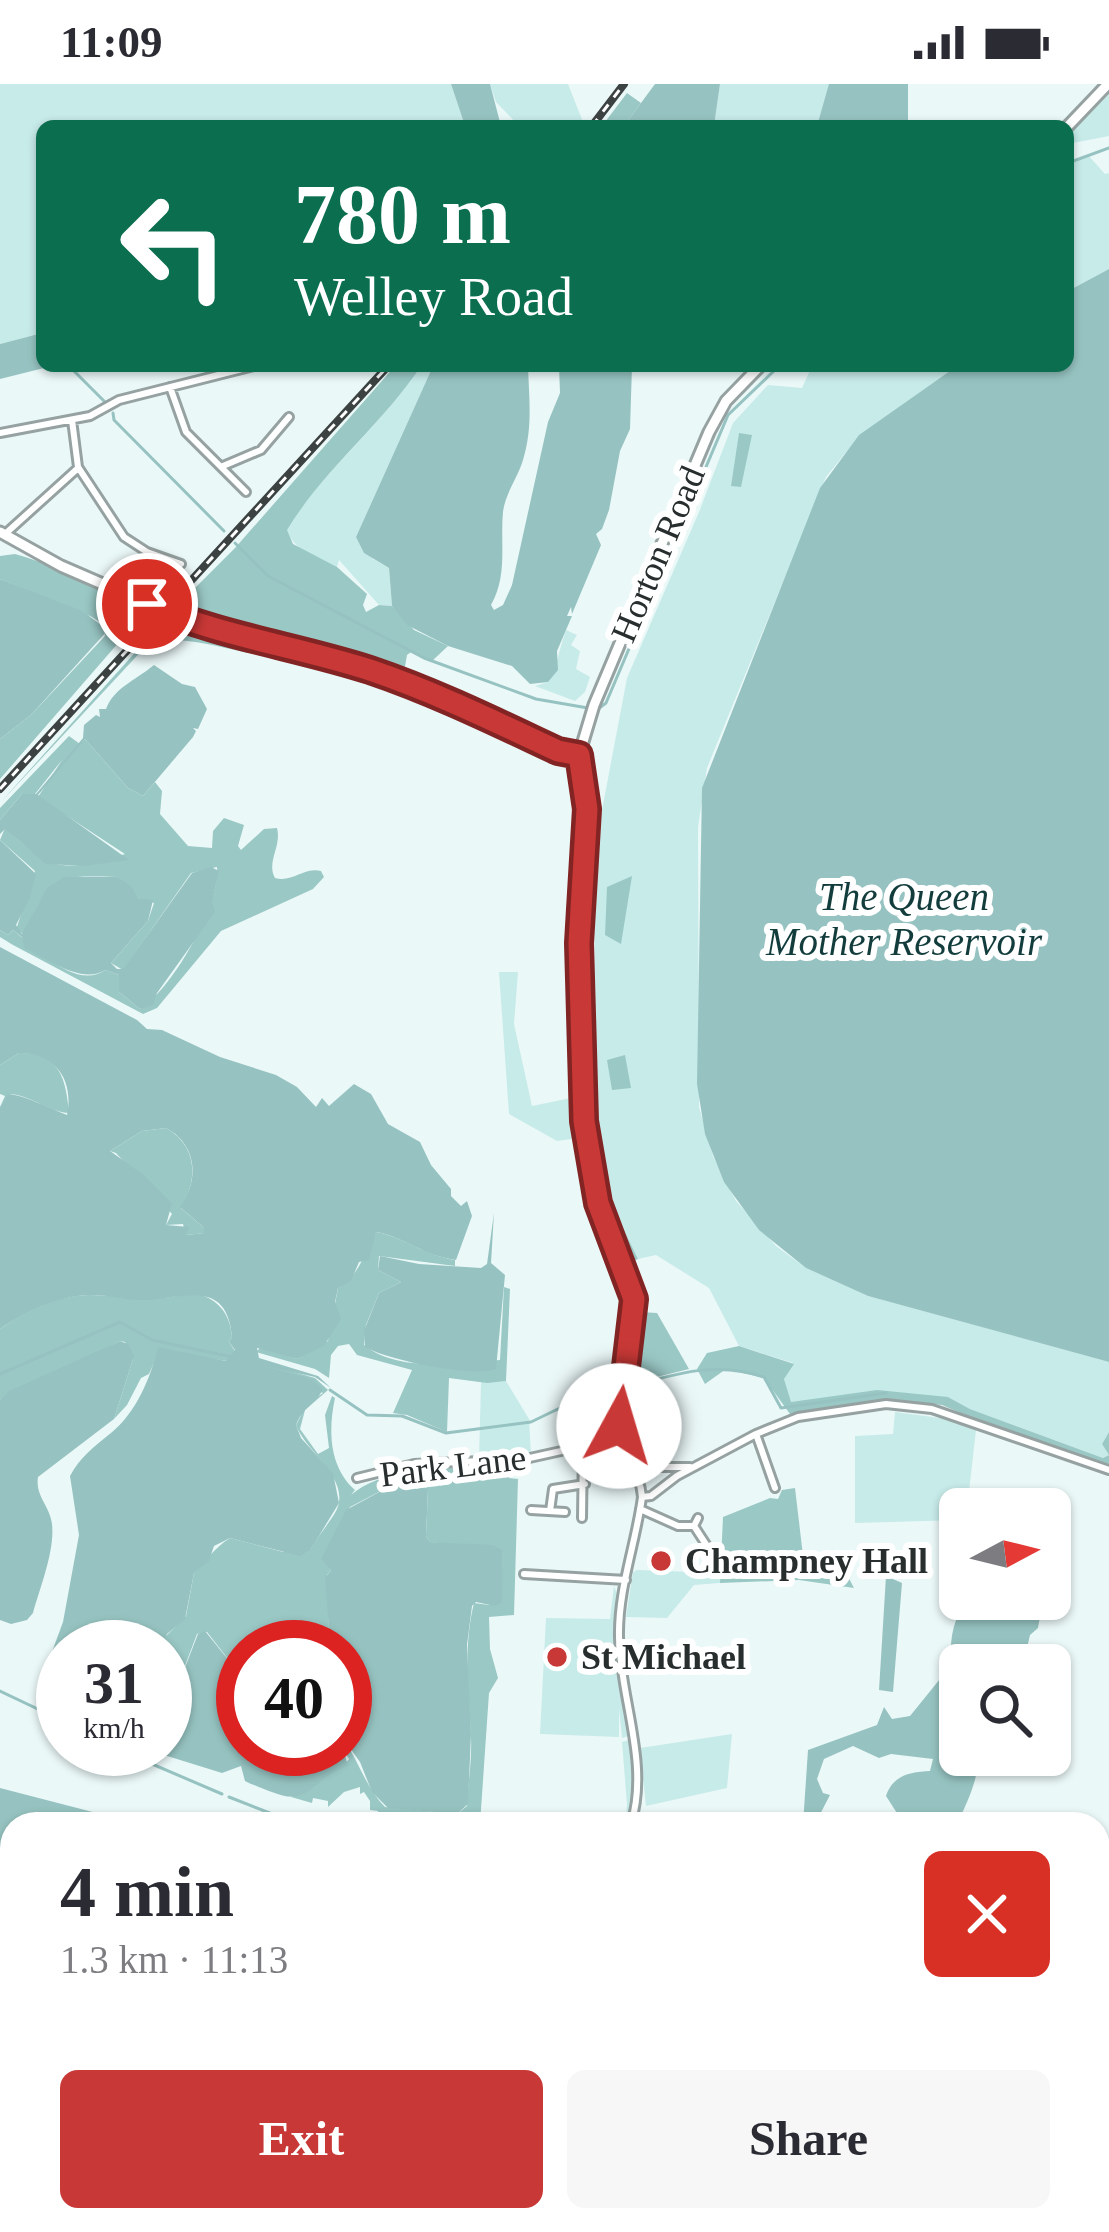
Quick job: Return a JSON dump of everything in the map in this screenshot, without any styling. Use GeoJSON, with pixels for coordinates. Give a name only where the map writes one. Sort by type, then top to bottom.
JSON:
{"type":"FeatureCollection","features":[{"type":"Feature","properties":{"kind":"main road"},"geometry":{"type":"LineString","coordinates":[[1074,120],[1108,84]]}},
{"type":"Feature","properties":{"kind":"main road","name":"Horton Road"},"geometry":{"type":"LineString","coordinates":[[579,755],[594,708],[709,432],[726,401],[754,372]]}},
{"type":"Feature","properties":{"kind":"main road"},"geometry":{"type":"LineString","coordinates":[[2,534],[61,566],[173,615],[367,669],[486,716],[558,751],[579,755]]}},
{"type":"Feature","properties":{"kind":"street"},"geometry":{"type":"LineString","coordinates":[[0,433],[90,416],[118,400],[230,372]]}},
{"type":"Feature","properties":{"kind":"street"},"geometry":{"type":"LineString","coordinates":[[170,387],[185,432],[246,492]]}},
{"type":"Feature","properties":{"kind":"street"},"geometry":{"type":"LineString","coordinates":[[223,466],[261,450],[289,417]]}},
{"type":"Feature","properties":{"kind":"street"},"geometry":{"type":"LineString","coordinates":[[72,419],[78,467],[124,537],[147,552],[181,564]]}},
{"type":"Feature","properties":{"kind":"street"},"geometry":{"type":"LineString","coordinates":[[2,534],[78,467]]}},
{"type":"Feature","properties":{"kind":"street"},"geometry":{"type":"LineString","coordinates":[[579,755],[587,809],[579,943],[584,1121],[598,1203],[634,1299],[620,1438],[636,1467],[642,1497],[619,1636],[636,1766],[633,1812]]}},
{"type":"Feature","properties":{"kind":"street"},"geometry":{"type":"LineString","coordinates":[[642,1497],[756,1434],[798,1417],[915,1404],[1109,1470]]}},
{"type":"Feature","properties":{"kind":"street"},"geometry":{"type":"LineString","coordinates":[[756,1434],[775,1488]]}},
{"type":"Feature","properties":{"kind":"street","name":"Park Lane"},"geometry":{"type":"LineString","coordinates":[[357,1478],[414,1464],[521,1459],[620,1438]]}},
{"type":"Feature","properties":{"kind":"street"},"geometry":{"type":"LineString","coordinates":[[602,1443],[626,1453]]}},
{"type":"Feature","properties":{"kind":"street"},"geometry":{"type":"LineString","coordinates":[[582,1518],[583,1447]]}},
{"type":"Feature","properties":{"kind":"street"},"geometry":{"type":"LineString","coordinates":[[636,1467],[694,1467]]}},
{"type":"Feature","properties":{"kind":"street"},"geometry":{"type":"LineString","coordinates":[[550,1511],[553,1489],[585,1484]]}},
{"type":"Feature","properties":{"kind":"street"},"geometry":{"type":"LineString","coordinates":[[640,1509],[679,1526],[696,1522],[707,1546]]}},
{"type":"Feature","properties":{"kind":"street"},"geometry":{"type":"LineString","coordinates":[[531,1510],[565,1512]]}},
{"type":"Feature","properties":{"kind":"street"},"geometry":{"type":"LineString","coordinates":[[524,1574],[626,1580]]}},
{"type":"Feature","properties":{"kind":"shaded area"},"geometry":{"type":"Polygon","coordinates":[[[0,84],[451,84],[463,120],[36,120],[36,335],[0,344],[0,84]]]}},
{"type":"Feature","properties":{"kind":"shaded area"},"geometry":{"type":"Polygon","coordinates":[[[490,84],[568,84],[582,120],[513,120],[496,102],[490,84]]]}},
{"type":"Feature","properties":{"kind":"shaded area"},"geometry":{"type":"Polygon","coordinates":[[[720,84],[829,84],[819,120],[715,120],[720,84]]]}},
{"type":"Feature","properties":{"kind":"shaded area"},"geometry":{"type":"Polygon","coordinates":[[[1109,90],[1109,136],[1074,143],[1074,128],[1109,90]]]}},
{"type":"Feature","properties":{"kind":"shaded area"},"geometry":{"type":"Polygon","coordinates":[[[627,93],[641,103],[628,120],[607,120],[627,93]]]}},
{"type":"Feature","properties":{"kind":"shaded area"},"geometry":{"type":"Polygon","coordinates":[[[1088,155],[1109,173],[1109,269],[1074,288],[1074,163],[1088,155]]]}},
{"type":"Feature","properties":{"kind":"shaded area"},"geometry":{"type":"Polygon","coordinates":[[[390,372],[416,372],[287,530],[293,544],[337,567],[367,594],[366,612],[379,605],[392,606],[414,630],[448,646],[431,662],[411,652],[403,678],[176,607],[235,548],[390,372]]]}},
{"type":"Feature","properties":{"kind":"shaded area"},"geometry":{"type":"Polygon","coordinates":[[[416,372],[430,372],[356,537],[373,559],[389,568],[392,606],[379,605],[339,560],[337,567],[314,557],[295,544],[286,530],[416,372]]]}},
{"type":"Feature","properties":{"kind":"shaded area"},"geometry":{"type":"Polygon","coordinates":[[[809,372],[949,372],[860,435],[826,477],[707,768],[698,827],[699,1107],[713,1156],[736,1201],[776,1246],[806,1268],[868,1296],[1109,1362],[1109,1432],[1102,1444],[1109,1455],[1103,1458],[948,1397],[790,1402],[784,1379],[793,1363],[739,1346],[709,1288],[656,1255],[638,1259],[609,1199],[597,1147],[593,812],[602,810],[627,678],[733,423],[768,385],[802,388],[809,372]]]}},
{"type":"Feature","properties":{"kind":"shaded area"},"geometry":{"type":"Polygon","coordinates":[[[739,433],[752,435],[741,487],[731,486],[739,433]]]}},
{"type":"Feature","properties":{"kind":"shaded area"},"geometry":{"type":"Polygon","coordinates":[[[15,554],[146,611],[0,779],[0,739],[31,715],[105,636],[103,624],[92,617],[0,579],[0,556],[15,554]]]}},
{"type":"Feature","properties":{"kind":"shaded area"},"geometry":{"type":"Polygon","coordinates":[[[166,618],[280,655],[180,640],[147,645],[0,803],[166,618]]]}},
{"type":"Feature","properties":{"kind":"shaded area"},"geometry":{"type":"Polygon","coordinates":[[[566,630],[577,635],[571,645],[580,651],[576,669],[590,677],[585,692],[575,701],[535,686],[548,682],[566,630]]]}},
{"type":"Feature","properties":{"kind":"shaded area"},"geometry":{"type":"Polygon","coordinates":[[[69,736],[80,744],[85,739],[128,788],[143,796],[155,782],[162,791],[160,814],[188,846],[212,848],[213,831],[224,818],[244,825],[241,850],[264,829],[277,828],[275,878],[315,870],[324,877],[313,889],[221,931],[157,1008],[143,1014],[13,945],[0,937],[0,930],[8,935],[13,930],[69,971],[94,975],[105,970],[119,975],[119,992],[140,1009],[179,966],[211,903],[217,867],[191,873],[123,970],[111,963],[148,921],[154,903],[138,898],[117,877],[79,877],[57,883],[41,900],[24,934],[16,930],[35,871],[0,840],[5,828],[35,854],[60,865],[125,854],[38,797],[62,760],[35,794],[22,794],[0,820],[0,808],[69,736]]]}},
{"type":"Feature","properties":{"kind":"shaded area"},"geometry":{"type":"Polygon","coordinates":[[[632,876],[621,944],[605,935],[607,887],[632,876]]]}},
{"type":"Feature","properties":{"kind":"shaded area"},"geometry":{"type":"Polygon","coordinates":[[[593,885],[597,1147],[609,1199],[638,1259],[629,1263],[600,1191],[590,1129],[588,943],[593,885]]]}},
{"type":"Feature","properties":{"kind":"shaded area"},"geometry":{"type":"Polygon","coordinates":[[[499,972],[518,972],[514,1024],[532,1106],[576,1097],[579,1138],[557,1141],[509,1114],[499,972]]]}},
{"type":"Feature","properties":{"kind":"shaded area"},"geometry":{"type":"Polygon","coordinates":[[[19,1053],[44,1057],[58,1070],[69,1113],[9,1094],[0,1107],[5,1096],[0,1094],[0,1065],[19,1053]]]}},
{"type":"Feature","properties":{"kind":"shaded area"},"geometry":{"type":"Polygon","coordinates":[[[625,1055],[631,1088],[612,1090],[607,1060],[625,1055]]]}},
{"type":"Feature","properties":{"kind":"shaded area"},"geometry":{"type":"Polygon","coordinates":[[[166,1128],[184,1144],[192,1164],[181,1208],[205,1233],[186,1235],[183,1224],[166,1225],[172,1214],[110,1151],[142,1131],[166,1128]]]}},
{"type":"Feature","properties":{"kind":"shaded area"},"geometry":{"type":"Polygon","coordinates":[[[376,1232],[455,1260],[455,1266],[379,1256],[378,1270],[401,1282],[379,1293],[366,1325],[364,1345],[378,1354],[429,1364],[500,1360],[504,1287],[510,1289],[506,1381],[449,1378],[447,1432],[393,1413],[412,1370],[357,1355],[349,1344],[338,1346],[331,1355],[329,1378],[315,1369],[256,1352],[261,1347],[297,1359],[328,1341],[338,1288],[357,1270],[376,1232]]]}},
{"type":"Feature","properties":{"kind":"shaded area"},"geometry":{"type":"Polygon","coordinates":[[[192,1292],[209,1298],[225,1313],[235,1351],[227,1361],[174,1353],[156,1358],[114,1419],[133,1359],[120,1341],[0,1400],[0,1329],[20,1317],[78,1296],[153,1298],[192,1292]]]}},
{"type":"Feature","properties":{"kind":"shaded area"},"geometry":{"type":"Polygon","coordinates":[[[639,1312],[657,1313],[689,1369],[632,1383],[639,1312]]]}},
{"type":"Feature","properties":{"kind":"shaded area"},"geometry":{"type":"Polygon","coordinates":[[[739,1346],[794,1364],[784,1379],[791,1402],[877,1390],[948,1397],[1103,1458],[1109,1455],[1109,1464],[1012,1435],[942,1405],[893,1400],[790,1414],[764,1378],[726,1369],[705,1384],[697,1369],[707,1353],[739,1346]]]}},
{"type":"Feature","properties":{"kind":"shaded area"},"geometry":{"type":"Polygon","coordinates":[[[260,1365],[315,1378],[328,1390],[305,1410],[300,1429],[318,1454],[329,1448],[325,1415],[332,1396],[335,1398],[333,1447],[340,1470],[355,1490],[351,1495],[405,1472],[509,1468],[509,1478],[518,1479],[514,1615],[489,1617],[490,1649],[498,1678],[489,1693],[481,1812],[460,1812],[467,1806],[471,1747],[469,1636],[474,1603],[489,1605],[502,1571],[503,1550],[430,1542],[426,1536],[428,1489],[392,1485],[350,1507],[326,1553],[331,1570],[327,1575],[329,1620],[216,1620],[216,1644],[207,1632],[197,1634],[192,1647],[192,1620],[182,1620],[194,1573],[215,1550],[230,1538],[283,1552],[311,1549],[337,1509],[339,1497],[332,1475],[296,1425],[307,1404],[323,1393],[260,1365]]]}},
{"type":"Feature","properties":{"kind":"shaded area"},"geometry":{"type":"Polygon","coordinates":[[[506,1381],[529,1419],[531,1455],[479,1459],[481,1382],[506,1381]]]}},
{"type":"Feature","properties":{"kind":"shaded area"},"geometry":{"type":"Polygon","coordinates":[[[895,1412],[948,1419],[976,1430],[969,1488],[939,1488],[939,1521],[855,1523],[855,1436],[893,1434],[895,1412]]]}},
{"type":"Feature","properties":{"kind":"shaded area"},"geometry":{"type":"Polygon","coordinates":[[[795,1488],[804,1564],[843,1567],[854,1588],[799,1580],[720,1583],[723,1517],[778,1499],[782,1490],[795,1488]]]}},
{"type":"Feature","properties":{"kind":"shaded area"},"geometry":{"type":"Polygon","coordinates":[[[637,1570],[720,1573],[720,1583],[694,1585],[667,1618],[626,1617],[637,1570]]]}},
{"type":"Feature","properties":{"kind":"shaded area"},"geometry":{"type":"Polygon","coordinates":[[[614,1586],[618,1597],[613,1639],[628,1736],[622,1738],[619,1709],[619,1737],[540,1734],[546,1618],[610,1619],[614,1586]]]}},
{"type":"Feature","properties":{"kind":"shaded area"},"geometry":{"type":"Polygon","coordinates":[[[732,1734],[727,1788],[646,1806],[640,1748],[732,1734]]]}},
{"type":"Feature","properties":{"kind":"shaded area"},"geometry":{"type":"Polygon","coordinates":[[[629,1740],[631,1812],[626,1812],[622,1742],[629,1740]]]}},
{"type":"Feature","properties":{"kind":"shaded area"},"geometry":{"type":"Polygon","coordinates":[[[327,1776],[364,1776],[385,1807],[436,1812],[370,1810],[360,1787],[344,1792],[328,1807],[328,1801],[313,1798],[312,1803],[291,1797],[327,1776]]]}},
{"type":"Feature","properties":{"kind":"water"},"geometry":{"type":"Polygon","coordinates":[[[451,84],[490,84],[499,120],[463,120],[451,84]]]}},
{"type":"Feature","properties":{"kind":"water"},"geometry":{"type":"Polygon","coordinates":[[[655,84],[720,84],[715,120],[628,120],[655,84]]]}},
{"type":"Feature","properties":{"kind":"water"},"geometry":{"type":"Polygon","coordinates":[[[829,84],[908,84],[908,120],[819,120],[829,84]]]}},
{"type":"Feature","properties":{"kind":"water","name":"The Queen Mother Reservoir"},"geometry":{"type":"Polygon","coordinates":[[[1109,269],[1109,1362],[868,1296],[806,1268],[759,1230],[724,1182],[705,1134],[697,1084],[702,788],[820,488],[859,435],[948,372],[1074,372],[1074,288],[1109,269]]]}},
{"type":"Feature","properties":{"kind":"water"},"geometry":{"type":"Polygon","coordinates":[[[36,335],[36,370],[0,379],[0,344],[36,335]]]}},
{"type":"Feature","properties":{"kind":"water"},"geometry":{"type":"Polygon","coordinates":[[[430,372],[528,372],[528,436],[504,505],[501,571],[491,605],[494,610],[503,605],[512,585],[548,422],[560,393],[559,372],[632,372],[630,429],[620,451],[609,510],[596,534],[601,545],[572,614],[571,607],[567,616],[572,616],[557,651],[558,670],[548,682],[530,684],[512,666],[448,646],[407,625],[392,606],[389,568],[364,553],[356,537],[430,372]]]}},
{"type":"Feature","properties":{"kind":"water"},"geometry":{"type":"Polygon","coordinates":[[[0,579],[82,611],[108,630],[31,715],[0,739],[0,579]]]}},
{"type":"Feature","properties":{"kind":"water"},"geometry":{"type":"Polygon","coordinates":[[[154,665],[195,687],[207,709],[198,729],[193,728],[193,737],[143,796],[128,788],[85,739],[38,795],[129,860],[84,866],[46,864],[5,829],[0,834],[0,820],[22,794],[36,794],[83,738],[84,725],[100,717],[99,709],[106,709],[119,690],[154,665]]]}},
{"type":"Feature","properties":{"kind":"water"},"geometry":{"type":"Polygon","coordinates":[[[0,840],[36,874],[16,925],[22,934],[47,888],[64,877],[117,877],[138,898],[153,900],[148,921],[111,963],[117,969],[123,969],[192,873],[211,867],[219,871],[212,902],[215,912],[153,1005],[140,1009],[119,992],[119,975],[65,969],[24,948],[22,937],[13,930],[8,935],[0,930],[0,840]]]}},
{"type":"Feature","properties":{"kind":"water"},"geometry":{"type":"Polygon","coordinates":[[[0,947],[147,1029],[162,1030],[220,1057],[276,1075],[297,1087],[316,1107],[322,1098],[329,1106],[354,1084],[371,1094],[388,1124],[420,1142],[451,1196],[461,1206],[467,1201],[472,1216],[456,1260],[376,1232],[369,1260],[359,1262],[351,1281],[338,1288],[335,1302],[341,1319],[324,1346],[297,1359],[257,1348],[259,1358],[318,1376],[331,1388],[315,1377],[260,1365],[312,1379],[323,1389],[296,1425],[301,1438],[333,1473],[339,1503],[311,1549],[300,1556],[230,1538],[214,1546],[209,1561],[194,1573],[184,1620],[63,1620],[79,1535],[70,1476],[135,1405],[158,1347],[226,1361],[235,1350],[229,1342],[228,1318],[222,1306],[201,1296],[138,1300],[96,1295],[42,1306],[0,1329],[0,1107],[8,1094],[67,1115],[69,1103],[65,1081],[53,1064],[19,1053],[0,1065],[0,947]],[[166,1128],[142,1131],[110,1151],[172,1203],[166,1225],[189,1227],[186,1235],[204,1233],[180,1207],[192,1175],[184,1144],[166,1128]]]}},
{"type":"Feature","properties":{"kind":"water"},"geometry":{"type":"Polygon","coordinates":[[[494,1213],[491,1263],[505,1275],[496,1369],[431,1366],[365,1347],[364,1331],[379,1293],[401,1282],[378,1270],[380,1256],[481,1268],[487,1264],[494,1213]]]}},
{"type":"Feature","properties":{"kind":"water"},"geometry":{"type":"Polygon","coordinates":[[[120,1341],[128,1344],[134,1356],[114,1419],[38,1477],[52,1535],[33,1613],[11,1624],[0,1620],[0,1400],[9,1391],[120,1341]]]}},
{"type":"Feature","properties":{"kind":"water"},"geometry":{"type":"Polygon","coordinates":[[[422,1482],[428,1489],[426,1536],[430,1542],[492,1545],[503,1550],[502,1602],[472,1606],[467,1645],[468,1804],[459,1812],[388,1808],[372,1792],[366,1776],[372,1776],[372,1620],[328,1620],[325,1578],[331,1570],[321,1559],[346,1510],[392,1485],[422,1482]]]}},
{"type":"Feature","properties":{"kind":"water"},"geometry":{"type":"Polygon","coordinates":[[[886,1576],[902,1583],[893,1692],[879,1690],[886,1576]]]}},
{"type":"Feature","properties":{"kind":"water"},"geometry":{"type":"Polygon","coordinates":[[[957,1620],[1039,1620],[1028,1644],[951,1644],[957,1620]]]}},
{"type":"Feature","properties":{"kind":"water"},"geometry":{"type":"Polygon","coordinates":[[[205,1631],[216,1645],[216,1771],[192,1764],[192,1649],[198,1634],[205,1631]]]}},
{"type":"Feature","properties":{"kind":"water"},"geometry":{"type":"Polygon","coordinates":[[[939,1680],[939,1776],[976,1776],[962,1812],[896,1812],[886,1796],[893,1783],[930,1771],[933,1759],[891,1754],[879,1758],[853,1746],[824,1759],[817,1779],[823,1793],[830,1795],[821,1812],[804,1812],[808,1750],[877,1725],[884,1707],[892,1719],[910,1716],[939,1680]]]}},
{"type":"Feature","properties":{"kind":"water"},"geometry":{"type":"Polygon","coordinates":[[[244,1776],[329,1776],[293,1797],[245,1781],[244,1776]]]}},
{"type":"Feature","properties":{"kind":"water"},"geometry":{"type":"Polygon","coordinates":[[[0,1788],[93,1812],[0,1812],[0,1788]]]}},
{"type":"Feature","properties":{"kind":"waterway"},"geometry":{"type":"LineString","coordinates":[[1074,161],[1109,148]]}},
{"type":"Feature","properties":{"kind":"waterway"},"geometry":{"type":"LineString","coordinates":[[75,372],[106,403]]}},
{"type":"Feature","properties":{"kind":"waterway"},"geometry":{"type":"LineString","coordinates":[[598,709],[606,703],[728,415],[773,372]]}},
{"type":"Feature","properties":{"kind":"waterway"},"geometry":{"type":"LineString","coordinates":[[113,413],[114,420],[224,531]]}},
{"type":"Feature","properties":{"kind":"waterway"},"geometry":{"type":"LineString","coordinates":[[235,543],[268,576],[424,658],[536,699],[588,708]]}},
{"type":"Feature","properties":{"kind":"waterway"},"geometry":{"type":"LineString","coordinates":[[0,1374],[120,1322],[152,1340],[232,1357]]}},
{"type":"Feature","properties":{"kind":"waterway"},"geometry":{"type":"LineString","coordinates":[[632,1386],[714,1369],[764,1377],[781,1408],[886,1393]]}},
{"type":"Feature","properties":{"kind":"waterway"},"geometry":{"type":"LineString","coordinates":[[330,1390],[367,1415],[402,1416],[446,1433],[531,1422],[593,1392]]}},
{"type":"Feature","properties":{"kind":"waterway"},"geometry":{"type":"LineString","coordinates":[[0,1691],[36,1708]]}},
{"type":"Feature","properties":{"kind":"waterway"},"geometry":{"type":"LineString","coordinates":[[180,1776],[222,1794]]}},
{"type":"Feature","properties":{"kind":"waterway"},"geometry":{"type":"LineString","coordinates":[[229,1797],[267,1812]]}},
{"type":"Feature","properties":{"kind":"railway"},"geometry":{"type":"LineString","coordinates":[[597,120],[624,84]]}},
{"type":"Feature","properties":{"kind":"railway"},"geometry":{"type":"LineString","coordinates":[[0,789],[382,372]]}},
{"type":"Feature","properties":{"kind":"place","name":"Champney Hall"},"geometry":{"type":"Point","coordinates":[661,1561]}},
{"type":"Feature","properties":{"kind":"place","name":"St Michael"},"geometry":{"type":"Point","coordinates":[557,1657]}},
{"type":"Feature","properties":{"kind":"route"},"geometry":{"type":"LineString","coordinates":[[147,604],[209,628],[367,669],[486,716],[558,751],[579,755],[587,809],[579,943],[586,1144],[598,1203],[634,1299],[619,1426]]}}]}
